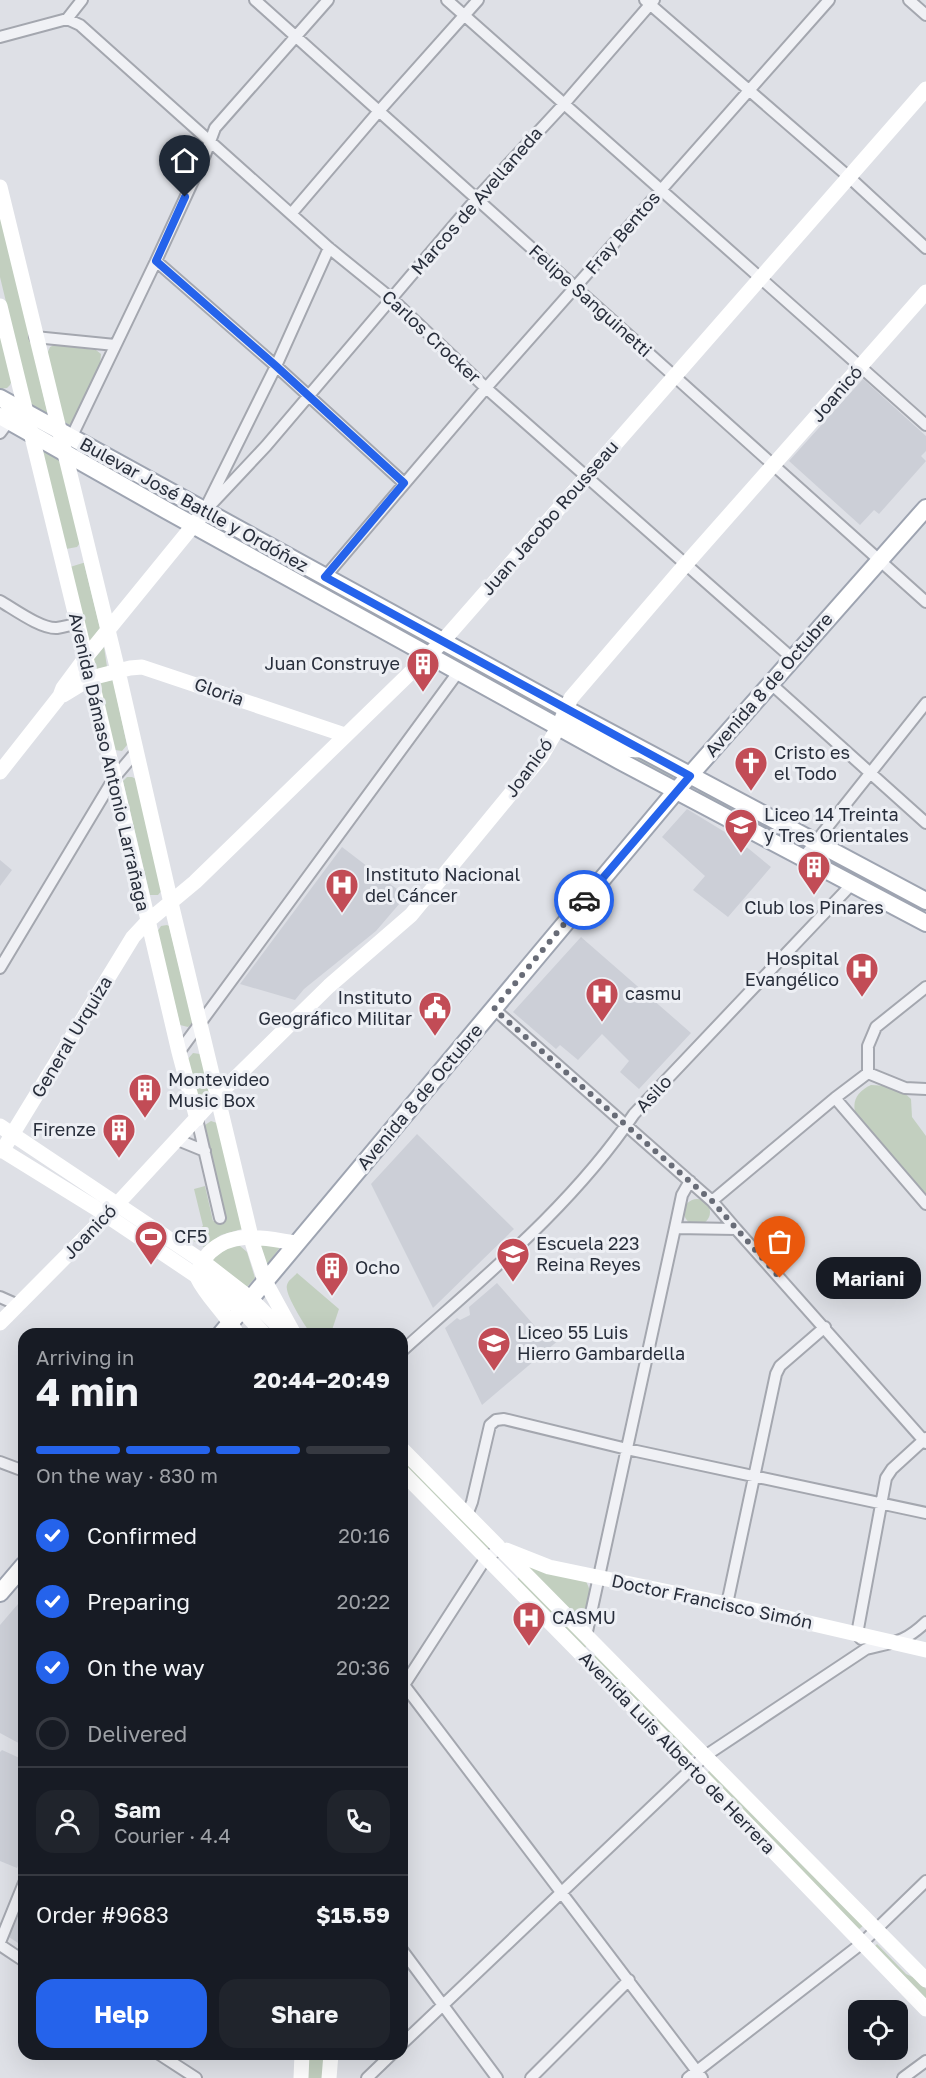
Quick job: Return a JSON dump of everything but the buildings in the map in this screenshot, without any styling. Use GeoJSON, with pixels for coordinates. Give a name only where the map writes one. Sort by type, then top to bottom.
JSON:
{"type":"FeatureCollection","features":[{"type":"Feature","properties":{"kind":"main road","name":"Bulevar José Batlle y Ordóñez"},"geometry":{"type":"LineString","coordinates":[[0,398],[26,412],[65,441],[193,525],[676,791],[926,923]]}},
{"type":"Feature","properties":{"kind":"main road","name":"Bulevar José Batlle y Ordóñez"},"geometry":{"type":"LineString","coordinates":[[3,424],[65,441],[142,475],[442,642],[926,901]]}},
{"type":"Feature","properties":{"kind":"main road","name":"Avenida 8 de Octubre"},"geometry":{"type":"LineString","coordinates":[[236,1319],[265,1281],[676,791],[926,508]]}},
{"type":"Feature","properties":{"kind":"main road"},"geometry":{"type":"LineString","coordinates":[[193,525],[202,521],[208,522],[244,543],[274,549]]}},
{"type":"Feature","properties":{"kind":"main road"},"geometry":{"type":"LineString","coordinates":[[343,609],[360,609],[426,644],[442,642]]}},
{"type":"Feature","properties":{"kind":"main road"},"geometry":{"type":"LineString","coordinates":[[855,886],[881,891],[926,913]]}},
{"type":"Feature","properties":{"kind":"main road"},"geometry":{"type":"LineString","coordinates":[[0,1593],[18,1572]]}},
{"type":"Feature","properties":{"kind":"street"},"geometry":{"type":"LineString","coordinates":[[0,37],[67,19],[82,0]]}},
{"type":"Feature","properties":{"kind":"street","name":"Felipe Sanguinetti"},"geometry":{"type":"LineString","coordinates":[[255,0],[926,602]]}},
{"type":"Feature","properties":{"kind":"street"},"geometry":{"type":"LineString","coordinates":[[65,441],[156,261],[215,128],[297,38],[328,0]]}},
{"type":"Feature","properties":{"kind":"street"},"geometry":{"type":"LineString","coordinates":[[447,0],[926,425]]}},
{"type":"Feature","properties":{"kind":"street"},"geometry":{"type":"LineString","coordinates":[[291,214],[478,0]]}},
{"type":"Feature","properties":{"kind":"street","name":"Fray Bentos"},"geometry":{"type":"LineString","coordinates":[[325,577],[486,388],[829,0]]}},
{"type":"Feature","properties":{"kind":"street"},"geometry":{"type":"LineString","coordinates":[[909,0],[926,15]]}},
{"type":"Feature","properties":{"kind":"street"},"geometry":{"type":"LineString","coordinates":[[649,2],[849,177],[926,248]]}},
{"type":"Feature","properties":{"kind":"street","name":"Marcos de Avellaneda"},"geometry":{"type":"LineString","coordinates":[[204,511],[240,475],[309,397],[477,198],[564,104],[649,2]]}},
{"type":"Feature","properties":{"kind":"street","name":"Carlos Crocker"},"geometry":{"type":"LineString","coordinates":[[67,19],[80,25],[329,248],[392,298],[486,388],[792,658]]}},
{"type":"Feature","properties":{"kind":"street","name":"Juan Jacobo Rousseau"},"geometry":{"type":"LineString","coordinates":[[147,922],[195,882],[442,642],[926,89]]}},
{"type":"Feature","properties":{"kind":"street","name":"Avenida Dámaso Antonio Larrañaga"},"geometry":{"type":"LineString","coordinates":[[0,188],[35,337],[65,441],[88,553],[251,1236],[265,1281],[291,1328]]}},
{"type":"Feature","properties":{"kind":"street"},"geometry":{"type":"LineString","coordinates":[[0,772],[60,696],[63,688],[107,630],[204,511],[276,366],[329,248]]}},
{"type":"Feature","properties":{"kind":"street"},"geometry":{"type":"LineString","coordinates":[[156,261],[276,366],[404,483]]}},
{"type":"Feature","properties":{"kind":"street","name":"Joanicó"},"geometry":{"type":"LineString","coordinates":[[0,1323],[118,1204],[217,1096],[328,986],[411,915],[541,757],[571,698],[926,292]]}},
{"type":"Feature","properties":{"kind":"street","name":"Avenida Dámaso Antonio Larrañaga"},"geometry":{"type":"LineString","coordinates":[[0,306],[220,1218]]}},
{"type":"Feature","properties":{"kind":"street"},"geometry":{"type":"LineString","coordinates":[[35,337],[115,345]]}},
{"type":"Feature","properties":{"kind":"street"},"geometry":{"type":"LineString","coordinates":[[62,558],[88,553]]}},
{"type":"Feature","properties":{"kind":"street"},"geometry":{"type":"LineString","coordinates":[[0,601],[50,627],[76,624]]}},
{"type":"Feature","properties":{"kind":"street","name":"Gloria"},"geometry":{"type":"LineString","coordinates":[[60,696],[91,678],[142,667],[345,735]]}},
{"type":"Feature","properties":{"kind":"street"},"geometry":{"type":"LineString","coordinates":[[179,1052],[459,671]]}},
{"type":"Feature","properties":{"kind":"street"},"geometry":{"type":"LineString","coordinates":[[770,682],[926,823]]}},
{"type":"Feature","properties":{"kind":"street"},"geometry":{"type":"LineString","coordinates":[[802,859],[926,703]]}},
{"type":"Feature","properties":{"kind":"street","name":"Bulevar José Batlle y Ordóñez"},"geometry":{"type":"LineString","coordinates":[[558,726],[572,723],[621,749],[641,750]]}},
{"type":"Feature","properties":{"kind":"street"},"geometry":{"type":"LineString","coordinates":[[0,968],[114,778],[136,752]]}},
{"type":"Feature","properties":{"kind":"street","name":"Asilo"},"geometry":{"type":"LineString","coordinates":[[408,1346],[563,1203],[605,1156],[634,1114],[855,886]]}},
{"type":"Feature","properties":{"kind":"street","name":"General Urquiza"},"geometry":{"type":"LineString","coordinates":[[1,1152],[7,1130],[127,946],[147,922]]}},
{"type":"Feature","properties":{"kind":"street"},"geometry":{"type":"LineString","coordinates":[[868,1073],[868,1046],[876,1027],[926,987]]}},
{"type":"Feature","properties":{"kind":"street"},"geometry":{"type":"LineString","coordinates":[[494,1009],[712,1201],[925,1440],[886,1478],[857,1634],[866,1649]]}},
{"type":"Feature","properties":{"kind":"street"},"geometry":{"type":"LineString","coordinates":[[868,1073],[905,1088],[926,1089]]}},
{"type":"Feature","properties":{"kind":"street"},"geometry":{"type":"LineString","coordinates":[[712,1201],[868,1073]]}},
{"type":"Feature","properties":{"kind":"street"},"geometry":{"type":"LineString","coordinates":[[835,1098],[926,1204]]}},
{"type":"Feature","properties":{"kind":"street"},"geometry":{"type":"LineString","coordinates":[[7,1130],[202,1261],[236,1319],[266,1328]]}},
{"type":"Feature","properties":{"kind":"street"},"geometry":{"type":"LineString","coordinates":[[178,1140],[205,1151]]}},
{"type":"Feature","properties":{"kind":"street"},"geometry":{"type":"LineString","coordinates":[[1,1152],[107,1215],[197,1277],[236,1319],[253,1328]]}},
{"type":"Feature","properties":{"kind":"street"},"geometry":{"type":"LineString","coordinates":[[586,1636],[682,1195],[690,1181]]}},
{"type":"Feature","properties":{"kind":"street"},"geometry":{"type":"LineString","coordinates":[[675,1228],[736,1229]]}},
{"type":"Feature","properties":{"kind":"street"},"geometry":{"type":"LineString","coordinates":[[197,1277],[202,1261],[226,1241],[251,1236],[297,1243]]}},
{"type":"Feature","properties":{"kind":"street"},"geometry":{"type":"LineString","coordinates":[[0,1297],[18,1305]]}},
{"type":"Feature","properties":{"kind":"street"},"geometry":{"type":"LineString","coordinates":[[727,1604],[776,1374],[780,1366],[825,1327]]}},
{"type":"Feature","properties":{"kind":"street"},"geometry":{"type":"LineString","coordinates":[[467,1515],[490,1425],[496,1420],[504,1419],[627,1449],[926,1513]]}},
{"type":"Feature","properties":{"kind":"street","name":"Avenida Luis Alberto de Herrera"},"geometry":{"type":"LineString","coordinates":[[408,1455],[926,1980]]}},
{"type":"Feature","properties":{"kind":"street"},"geometry":{"type":"LineString","coordinates":[[0,1462],[18,1469]]}},
{"type":"Feature","properties":{"kind":"street","name":"Avenida Luis Alberto de Herrera"},"geometry":{"type":"LineString","coordinates":[[408,1478],[926,2009]]}},
{"type":"Feature","properties":{"kind":"street"},"geometry":{"type":"LineString","coordinates":[[408,1677],[486,1558],[501,1548]]}},
{"type":"Feature","properties":{"kind":"street","name":"Doctor Francisco Simón"},"geometry":{"type":"LineString","coordinates":[[501,1548],[549,1567],[727,1604],[926,1650]]}},
{"type":"Feature","properties":{"kind":"street"},"geometry":{"type":"LineString","coordinates":[[408,2038],[705,1756],[866,1649],[894,1644],[907,1638],[926,1622]]}},
{"type":"Feature","properties":{"kind":"street"},"geometry":{"type":"LineString","coordinates":[[408,1692],[629,1980],[696,2076],[861,1944],[926,1881]]}},
{"type":"Feature","properties":{"kind":"street"},"geometry":{"type":"LineString","coordinates":[[18,1898],[0,1943],[18,1956]]}},
{"type":"Feature","properties":{"kind":"street"},"geometry":{"type":"LineString","coordinates":[[408,1958],[497,2078]]}},
{"type":"Feature","properties":{"kind":"street"},"geometry":{"type":"LineString","coordinates":[[531,2078],[629,1980]]}},
{"type":"Feature","properties":{"kind":"street"},"geometry":{"type":"LineString","coordinates":[[167,2060],[188,2076]]}},
{"type":"Feature","properties":{"kind":"street"},"geometry":{"type":"LineString","coordinates":[[301,2078],[302,2060]]}},
{"type":"Feature","properties":{"kind":"street"},"geometry":{"type":"LineString","coordinates":[[329,2078],[330,2060]]}},
{"type":"Feature","properties":{"kind":"street"},"geometry":{"type":"LineString","coordinates":[[367,2078],[386,2060]]}},
{"type":"Feature","properties":{"kind":"street"},"geometry":{"type":"LineString","coordinates":[[903,2078],[926,2061]]}},
{"type":"Feature","properties":{"kind":"shaded area"},"geometry":{"type":"Polygon","coordinates":[[[863,379],[926,436],[926,451],[921,456],[926,461],[879,514],[874,510],[860,525],[789,461],[863,379]]]}},
{"type":"Feature","properties":{"kind":"shaded area"},"geometry":{"type":"Polygon","coordinates":[[[687,809],[738,840],[771,867],[728,917],[693,890],[705,876],[662,837],[687,809]]]}},
{"type":"Feature","properties":{"kind":"shaded area","name":"Instituto Nacional del Cáncer"},"geometry":{"type":"Polygon","coordinates":[[[342,847],[406,896],[376,931],[304,989],[295,1000],[240,984],[342,847]]]}},
{"type":"Feature","properties":{"kind":"shaded area"},"geometry":{"type":"Polygon","coordinates":[[[0,860],[12,870],[0,886],[0,860]]]}},
{"type":"Feature","properties":{"kind":"shaded area","name":"casmu"},"geometry":{"type":"Polygon","coordinates":[[[581,937],[691,1033],[639,1089],[620,1072],[629,1061],[602,1034],[578,1060],[560,1045],[556,1049],[513,1012],[581,937]]]}},
{"type":"Feature","properties":{"kind":"shaded area"},"geometry":{"type":"Polygon","coordinates":[[[417,1134],[514,1229],[433,1308],[371,1184],[417,1134]]]}},
{"type":"Feature","properties":{"kind":"shaded area","name":"Liceo 55 Luis Hierro Gambardella"},"geometry":{"type":"Polygon","coordinates":[[[497,1283],[540,1332],[560,1339],[482,1405],[445,1328],[457,1318],[460,1320],[470,1315],[469,1307],[497,1283]]]}},
{"type":"Feature","properties":{"kind":"shaded area"},"geometry":{"type":"Polygon","coordinates":[[[18,1604],[18,1743],[0,1733],[0,1625],[18,1604]]]}},
{"type":"Feature","properties":{"kind":"shaded area"},"geometry":{"type":"Polygon","coordinates":[[[2,1750],[18,1757],[17,1868],[0,1861],[0,1752],[2,1750]]]}},
{"type":"Feature","properties":{"kind":"shaded area"},"geometry":{"type":"Polygon","coordinates":[[[18,1916],[18,1943],[9,1937],[18,1916]]]}},
{"type":"Feature","properties":{"kind":"green space"},"geometry":{"type":"Polygon","coordinates":[[[0,207],[48,415],[31,405],[0,277],[0,207]]]}},
{"type":"Feature","properties":{"kind":"green space"},"geometry":{"type":"Polygon","coordinates":[[[0,330],[12,380],[7,388],[0,389],[0,330]]]}},
{"type":"Feature","properties":{"kind":"green space"},"geometry":{"type":"Polygon","coordinates":[[[54,345],[96,350],[101,354],[100,365],[73,422],[69,425],[63,421],[47,354],[50,347],[54,345]]]}},
{"type":"Feature","properties":{"kind":"green space"},"geometry":{"type":"Polygon","coordinates":[[[72,447],[194,512],[193,516],[71,449],[72,447]]]}},
{"type":"Feature","properties":{"kind":"green space"},"geometry":{"type":"Polygon","coordinates":[[[42,449],[60,461],[80,543],[77,547],[66,549],[42,449]]]}},
{"type":"Feature","properties":{"kind":"green space"},"geometry":{"type":"Polygon","coordinates":[[[250,547],[263,551],[418,637],[350,604],[250,547]]]}},
{"type":"Feature","properties":{"kind":"green space"},"geometry":{"type":"Polygon","coordinates":[[[84,563],[100,628],[89,643],[70,567],[84,563]]]}},
{"type":"Feature","properties":{"kind":"green space"},"geometry":{"type":"Polygon","coordinates":[[[104,647],[107,667],[97,673],[93,660],[104,647]]]}},
{"type":"Feature","properties":{"kind":"green space"},"geometry":{"type":"Polygon","coordinates":[[[442,651],[555,711],[555,715],[552,716],[441,656],[442,651]]]}},
{"type":"Feature","properties":{"kind":"green space"},"geometry":{"type":"Polygon","coordinates":[[[113,680],[127,745],[122,751],[115,750],[98,683],[113,680]]]}},
{"type":"Feature","properties":{"kind":"green space"},"geometry":{"type":"Polygon","coordinates":[[[574,728],[640,757],[673,777],[670,781],[574,728]]]}},
{"type":"Feature","properties":{"kind":"green space"},"geometry":{"type":"Polygon","coordinates":[[[127,777],[136,779],[163,889],[158,895],[150,895],[123,781],[127,777]]]}},
{"type":"Feature","properties":{"kind":"green space"},"geometry":{"type":"Polygon","coordinates":[[[698,791],[806,846],[804,851],[697,794],[698,791]]]}},
{"type":"Feature","properties":{"kind":"green space"},"geometry":{"type":"Polygon","coordinates":[[[823,855],[926,911],[876,885],[868,885],[821,859],[823,855]]]}},
{"type":"Feature","properties":{"kind":"green space"},"geometry":{"type":"Polygon","coordinates":[[[167,925],[193,1023],[188,1027],[180,1025],[157,932],[161,926],[167,925]]]}},
{"type":"Feature","properties":{"kind":"green space"},"geometry":{"type":"Polygon","coordinates":[[[193,1053],[200,1054],[210,1092],[202,1103],[200,1103],[187,1060],[193,1053]]]}},
{"type":"Feature","properties":{"kind":"green space"},"geometry":{"type":"Polygon","coordinates":[[[871,1085],[892,1088],[911,1099],[912,1117],[926,1136],[926,1198],[856,1115],[854,1105],[857,1097],[862,1090],[871,1085]]]}},
{"type":"Feature","properties":{"kind":"green space"},"geometry":{"type":"Polygon","coordinates":[[[211,1121],[217,1123],[242,1229],[221,1235],[204,1247],[187,1237],[203,1226],[194,1189],[205,1186],[213,1221],[225,1218],[203,1129],[211,1121]]]}},
{"type":"Feature","properties":{"kind":"green space"},"geometry":{"type":"Polygon","coordinates":[[[697,1199],[706,1203],[710,1212],[706,1221],[697,1225],[688,1221],[684,1212],[688,1203],[697,1199]]]}},
{"type":"Feature","properties":{"kind":"green space"},"geometry":{"type":"Polygon","coordinates":[[[260,1244],[281,1246],[267,1265],[260,1244]]]}},
{"type":"Feature","properties":{"kind":"green space"},"geometry":{"type":"Polygon","coordinates":[[[240,1246],[247,1252],[255,1278],[247,1287],[212,1260],[228,1247],[240,1246]]]}},
{"type":"Feature","properties":{"kind":"green space"},"geometry":{"type":"Polygon","coordinates":[[[297,1273],[339,1309],[333,1328],[307,1328],[289,1295],[287,1285],[297,1273]]]}},
{"type":"Feature","properties":{"kind":"green space"},"geometry":{"type":"Polygon","coordinates":[[[408,1461],[493,1547],[489,1552],[408,1470],[408,1461]]]}},
{"type":"Feature","properties":{"kind":"green space"},"geometry":{"type":"Polygon","coordinates":[[[518,1559],[586,1581],[591,1593],[585,1619],[580,1620],[518,1559]]]}},
{"type":"Feature","properties":{"kind":"green space"},"geometry":{"type":"Polygon","coordinates":[[[520,1575],[588,1644],[584,1649],[517,1580],[520,1575]]]}},
{"type":"Feature","properties":{"kind":"green space"},"geometry":{"type":"Polygon","coordinates":[[[592,1649],[695,1753],[689,1757],[588,1653],[592,1649]]]}},
{"type":"Feature","properties":{"kind":"green space"},"geometry":{"type":"Polygon","coordinates":[[[711,1769],[864,1925],[857,1931],[706,1774],[711,1769]]]}},
{"type":"Feature","properties":{"kind":"green space"},"geometry":{"type":"Polygon","coordinates":[[[877,1944],[906,1974],[917,1979],[926,1989],[926,2001],[873,1948],[877,1944]]]}},
{"type":"Feature","properties":{"kind":"green space"},"geometry":{"type":"Polygon","coordinates":[[[308,2060],[324,2060],[323,2078],[307,2078],[308,2060]]]}},
{"type":"Feature","properties":{"kind":"way so far"},"geometry":{"type":"LineString","coordinates":[[584,900],[494,1009],[712,1201],[780,1278]]}},
{"type":"Feature","properties":{"kind":"place","name":"Juan Construye"},"geometry":{"type":"Point","coordinates":[423,693]}},
{"type":"Feature","properties":{"kind":"place","name":"Cristo es el Todo"},"geometry":{"type":"Point","coordinates":[751,792]}},
{"type":"Feature","properties":{"kind":"place","name":"Liceo 14 Treinta y Tres Orientales"},"geometry":{"type":"Point","coordinates":[741,854]}},
{"type":"Feature","properties":{"kind":"place","name":"Club los Pinares"},"geometry":{"type":"Point","coordinates":[814,896]}},
{"type":"Feature","properties":{"kind":"place","name":"Instituto Nacional del Cáncer"},"geometry":{"type":"Point","coordinates":[342,914]}},
{"type":"Feature","properties":{"kind":"place","name":"Hospital Evangélico"},"geometry":{"type":"Point","coordinates":[862,998]}},
{"type":"Feature","properties":{"kind":"place","name":"casmu"},"geometry":{"type":"Point","coordinates":[602,1023]}},
{"type":"Feature","properties":{"kind":"place","name":"Instituto Geográfico Militar"},"geometry":{"type":"Point","coordinates":[435,1037]}},
{"type":"Feature","properties":{"kind":"place","name":"Montevideo Music Box"},"geometry":{"type":"Point","coordinates":[145,1119]}},
{"type":"Feature","properties":{"kind":"place","name":"Firenze"},"geometry":{"type":"Point","coordinates":[119,1159]}},
{"type":"Feature","properties":{"kind":"place","name":"CF5"},"geometry":{"type":"Point","coordinates":[151,1266]}},
{"type":"Feature","properties":{"kind":"place","name":"Mariani"},"geometry":{"type":"Point","coordinates":[780,1278]}},
{"type":"Feature","properties":{"kind":"place","name":"Escuela 223 Reina Reyes"},"geometry":{"type":"Point","coordinates":[513,1283]}},
{"type":"Feature","properties":{"kind":"place","name":"Ocho"},"geometry":{"type":"Point","coordinates":[332,1297]}},
{"type":"Feature","properties":{"kind":"place","name":"Liceo 55 Luis Hierro Gambardella"},"geometry":{"type":"Point","coordinates":[494,1372]}},
{"type":"Feature","properties":{"kind":"place","name":"CASMU"},"geometry":{"type":"Point","coordinates":[529,1647]}},
{"type":"Feature","properties":{"kind":"route"},"geometry":{"type":"LineString","coordinates":[[185,197],[156,261],[276,366],[404,483],[325,577],[690,776],[584,900]]}}]}
